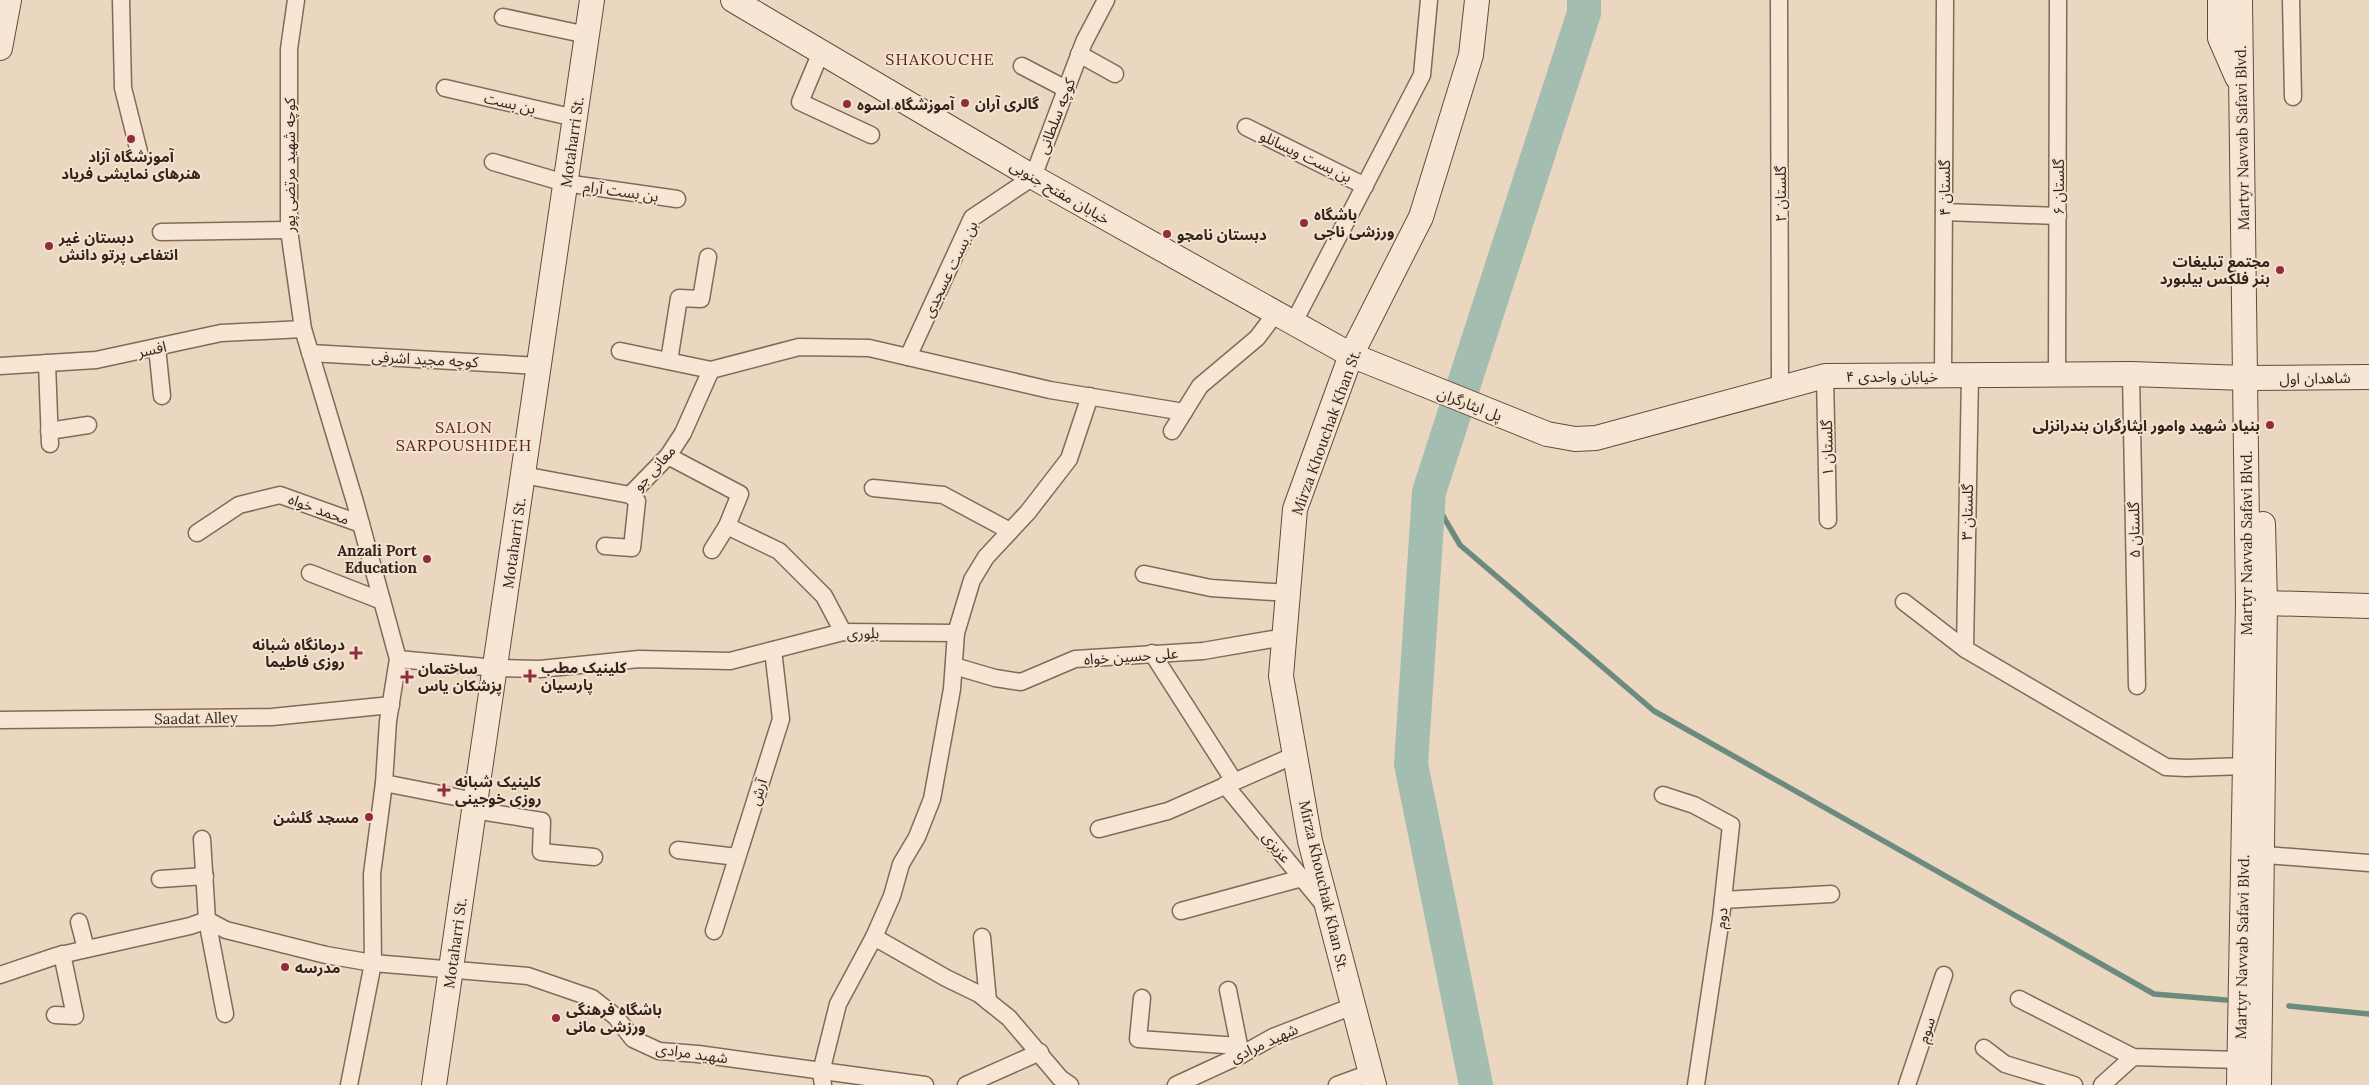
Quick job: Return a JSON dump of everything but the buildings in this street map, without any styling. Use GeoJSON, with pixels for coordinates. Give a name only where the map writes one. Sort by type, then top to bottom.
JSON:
{"type":"FeatureCollection","features":[{"type":"Feature","properties":{"kind":"main road"},"geometry":{"type":"LineString","coordinates":[[0,48],[9,0]]}},
{"type":"Feature","properties":{"kind":"main road","name":"Motaharri St."},"geometry":{"type":"LineString","coordinates":[[434,1085],[592,0]]}},
{"type":"Feature","properties":{"kind":"main road","name":"خیابان مفتح جنوبی"},"geometry":{"type":"LineString","coordinates":[[733,0],[1033,177],[1352,355],[1393,374]]}},
{"type":"Feature","properties":{"kind":"main road","name":"Mirza Khouchak Khan St."},"geometry":{"type":"LineString","coordinates":[[1372,1079],[1310,841],[1281,676],[1295,509],[1352,355],[1421,217],[1471,55],[1477,0]]}},
{"type":"Feature","properties":{"kind":"main road"},"geometry":{"type":"LineString","coordinates":[[2220,0],[2220,38],[2241,86]]}},
{"type":"Feature","properties":{"kind":"main road","name":"Martyr Navvab Safavi Blvd."},"geometry":{"type":"LineString","coordinates":[[2239,1085],[2239,1060],[2253,854],[2265,603],[2253,378],[2241,86],[2240,0]]}},
{"type":"Feature","properties":{"kind":"main road","name":"Martyr Navvab Safavi Blvd."},"geometry":{"type":"LineString","coordinates":[[2255,0],[2253,378],[2246,417],[2248,603],[2245,766],[2253,854],[2259,1085]]}},
{"type":"Feature","properties":{"kind":"main road","name":"پل ایثارگران"},"geometry":{"type":"LineString","coordinates":[[1393,374],[1547,434]]}},
{"type":"Feature","properties":{"kind":"main road","name":"خیابان واحدی ۴"},"geometry":{"type":"LineString","coordinates":[[1547,434],[1574,439],[1596,438],[1825,376],[2131,374],[2253,378]]}},
{"type":"Feature","properties":{"kind":"main road"},"geometry":{"type":"LineString","coordinates":[[2191,377],[2222,390],[2234,401],[2246,417]]}},
{"type":"Feature","properties":{"kind":"main road","name":"شاهدان اول"},"geometry":{"type":"LineString","coordinates":[[2253,378],[2369,377]]}},
{"type":"Feature","properties":{"kind":"main road"},"geometry":{"type":"LineString","coordinates":[[2265,603],[2369,606]]}},
{"type":"Feature","properties":{"kind":"street"},"geometry":{"type":"LineString","coordinates":[[121,0],[124,88],[139,152]]}},
{"type":"Feature","properties":{"kind":"street","name":"کوچه شهید مرتضی پور"},"geometry":{"type":"LineString","coordinates":[[296,0],[289,50],[289,230],[303,329],[361,524],[398,659]]}},
{"type":"Feature","properties":{"kind":"street","name":"کوچه سلطانی"},"geometry":{"type":"LineString","coordinates":[[1033,177],[1079,54],[1106,0]]}},
{"type":"Feature","properties":{"kind":"street"},"geometry":{"type":"LineString","coordinates":[[1172,430],[1200,386],[1257,338],[1285,318],[1365,186],[1422,75],[1429,0]]}},
{"type":"Feature","properties":{"kind":"street","name":"گلستان ۲"},"geometry":{"type":"LineString","coordinates":[[1779,0],[1780,388]]}},
{"type":"Feature","properties":{"kind":"street","name":"گلستان ۴"},"geometry":{"type":"LineString","coordinates":[[1944,376],[1945,0]]}},
{"type":"Feature","properties":{"kind":"street","name":"گلستان ۶"},"geometry":{"type":"LineString","coordinates":[[2057,374],[2058,0]]}},
{"type":"Feature","properties":{"kind":"street"},"geometry":{"type":"LineString","coordinates":[[2292,0],[2293,97]]}},
{"type":"Feature","properties":{"kind":"street"},"geometry":{"type":"LineString","coordinates":[[503,17],[587,35]]}},
{"type":"Feature","properties":{"kind":"street"},"geometry":{"type":"LineString","coordinates":[[821,52],[800,102],[871,134]]}},
{"type":"Feature","properties":{"kind":"street"},"geometry":{"type":"LineString","coordinates":[[1079,54],[1115,74]]}},
{"type":"Feature","properties":{"kind":"street"},"geometry":{"type":"LineString","coordinates":[[1022,66],[1066,89]]}},
{"type":"Feature","properties":{"kind":"street","name":"بن بست"},"geometry":{"type":"LineString","coordinates":[[446,88],[575,118]]}},
{"type":"Feature","properties":{"kind":"street","name":"بن بست ویسانلو"},"geometry":{"type":"LineString","coordinates":[[1246,127],[1365,186]]}},
{"type":"Feature","properties":{"kind":"street","name":"بن بست آرام"},"geometry":{"type":"LineString","coordinates":[[493,162],[565,183],[677,200]]}},
{"type":"Feature","properties":{"kind":"street","name":"بن بست عسجدی"},"geometry":{"type":"LineString","coordinates":[[908,357],[972,218],[1033,177]]}},
{"type":"Feature","properties":{"kind":"street"},"geometry":{"type":"LineString","coordinates":[[1944,212],[2058,216]]}},
{"type":"Feature","properties":{"kind":"street"},"geometry":{"type":"LineString","coordinates":[[161,232],[289,230]]}},
{"type":"Feature","properties":{"kind":"street"},"geometry":{"type":"LineString","coordinates":[[670,361],[679,298],[701,299],[708,257]]}},
{"type":"Feature","properties":{"kind":"street","name":"افسر"},"geometry":{"type":"LineString","coordinates":[[0,366],[96,360],[221,334],[303,329]]}},
{"type":"Feature","properties":{"kind":"street"},"geometry":{"type":"LineString","coordinates":[[157,347],[162,396]]}},
{"type":"Feature","properties":{"kind":"street"},"geometry":{"type":"LineString","coordinates":[[620,351],[711,370],[799,347],[869,348],[1050,390],[1184,412]]}},
{"type":"Feature","properties":{"kind":"street","name":"کوچه مجید اشرفی"},"geometry":{"type":"LineString","coordinates":[[310,353],[539,366]]}},
{"type":"Feature","properties":{"kind":"street"},"geometry":{"type":"LineString","coordinates":[[48,363],[49,438],[88,425]]}},
{"type":"Feature","properties":{"kind":"street","name":"معانی جو"},"geometry":{"type":"LineString","coordinates":[[523,474],[630,495],[668,456],[684,433],[711,370]]}},
{"type":"Feature","properties":{"kind":"street","name":"گلستان ۵"},"geometry":{"type":"LineString","coordinates":[[2131,374],[2138,686]]}},
{"type":"Feature","properties":{"kind":"street","name":"گلستان ۳"},"geometry":{"type":"LineString","coordinates":[[1965,649],[1970,375]]}},
{"type":"Feature","properties":{"kind":"street","name":"گلستان ۱"},"geometry":{"type":"LineString","coordinates":[[1825,376],[1828,520]]}},
{"type":"Feature","properties":{"kind":"street"},"geometry":{"type":"LineString","coordinates":[[822,1078],[838,1004],[874,937],[892,896],[901,864],[917,837],[932,799],[952,689],[956,633],[972,580],[986,557],[1028,512],[1069,459],[1090,396]]}},
{"type":"Feature","properties":{"kind":"street"},"geometry":{"type":"LineString","coordinates":[[668,456],[740,494],[728,526],[712,550]]}},
{"type":"Feature","properties":{"kind":"street"},"geometry":{"type":"LineString","coordinates":[[873,488],[943,495],[1010,531]]}},
{"type":"Feature","properties":{"kind":"street","name":"محمد خواه"},"geometry":{"type":"LineString","coordinates":[[196,533],[239,505],[280,495],[361,524]]}},
{"type":"Feature","properties":{"kind":"street"},"geometry":{"type":"LineString","coordinates":[[605,546],[632,548],[637,501],[630,495]]}},
{"type":"Feature","properties":{"kind":"street"},"geometry":{"type":"LineString","coordinates":[[728,526],[779,551],[824,596],[843,632]]}},
{"type":"Feature","properties":{"kind":"street"},"geometry":{"type":"LineString","coordinates":[[310,574],[382,601]]}},
{"type":"Feature","properties":{"kind":"street"},"geometry":{"type":"LineString","coordinates":[[1144,574],[1210,588],[1288,593]]}},
{"type":"Feature","properties":{"kind":"street"},"geometry":{"type":"LineString","coordinates":[[1904,602],[1965,649],[2166,767],[2245,766]]}},
{"type":"Feature","properties":{"kind":"street","name":"بلوری"},"geometry":{"type":"LineString","coordinates":[[398,659],[496,668],[540,669],[639,659],[730,661],[843,632],[956,633]]}},
{"type":"Feature","properties":{"kind":"street","name":"علی حسین خواه"},"geometry":{"type":"LineString","coordinates":[[954,666],[995,678],[1020,682],[1075,659],[1203,651],[1284,637]]}},
{"type":"Feature","properties":{"kind":"street","name":"آرش"},"geometry":{"type":"LineString","coordinates":[[714,931],[781,719],[773,650]]}},
{"type":"Feature","properties":{"kind":"street","name":"عزیزی"},"geometry":{"type":"LineString","coordinates":[[1152,654],[1230,783],[1328,910]]}},
{"type":"Feature","properties":{"kind":"street"},"geometry":{"type":"LineString","coordinates":[[349,1085],[373,963],[372,874],[398,659]]}},
{"type":"Feature","properties":{"kind":"street","name":"Saadat Alley"},"geometry":{"type":"LineString","coordinates":[[0,720],[272,717],[391,705]]}},
{"type":"Feature","properties":{"kind":"street"},"geometry":{"type":"LineString","coordinates":[[1099,828],[1168,810],[1295,755]]}},
{"type":"Feature","properties":{"kind":"street"},"geometry":{"type":"LineString","coordinates":[[384,782],[542,821],[541,852],[594,857]]}},
{"type":"Feature","properties":{"kind":"street","name":"دوم"},"geometry":{"type":"LineString","coordinates":[[1663,795],[1694,805],[1732,825],[1696,1085]]}},
{"type":"Feature","properties":{"kind":"street"},"geometry":{"type":"LineString","coordinates":[[202,839],[208,920],[225,1014]]}},
{"type":"Feature","properties":{"kind":"street"},"geometry":{"type":"LineString","coordinates":[[678,850],[737,857]]}},
{"type":"Feature","properties":{"kind":"street"},"geometry":{"type":"LineString","coordinates":[[2253,854],[2369,863]]}},
{"type":"Feature","properties":{"kind":"street"},"geometry":{"type":"LineString","coordinates":[[160,879],[205,876]]}},
{"type":"Feature","properties":{"kind":"street"},"geometry":{"type":"LineString","coordinates":[[1181,910],[1302,878]]}},
{"type":"Feature","properties":{"kind":"street"},"geometry":{"type":"LineString","coordinates":[[1723,900],[1830,894]]}},
{"type":"Feature","properties":{"kind":"street"},"geometry":{"type":"LineString","coordinates":[[0,975],[62,954],[190,926],[208,920]]}},
{"type":"Feature","properties":{"kind":"street","name":"شهید مرادی"},"geometry":{"type":"LineString","coordinates":[[208,920],[226,930],[326,955],[373,963],[528,976],[592,998],[616,1017],[633,1040],[659,1051],[822,1078],[925,1085]]}},
{"type":"Feature","properties":{"kind":"street"},"geometry":{"type":"LineString","coordinates":[[79,922],[86,949]]}},
{"type":"Feature","properties":{"kind":"street"},"geometry":{"type":"LineString","coordinates":[[874,937],[946,978],[979,994],[1009,1018],[1040,1052],[1060,1078],[1070,1085]]}},
{"type":"Feature","properties":{"kind":"street"},"geometry":{"type":"LineString","coordinates":[[982,937],[988,1001]]}},
{"type":"Feature","properties":{"kind":"street"},"geometry":{"type":"LineString","coordinates":[[55,1015],[75,1016],[62,954]]}},
{"type":"Feature","properties":{"kind":"street","name":"سوم"},"geometry":{"type":"LineString","coordinates":[[1908,1085],[1944,974]]}},
{"type":"Feature","properties":{"kind":"street"},"geometry":{"type":"LineString","coordinates":[[1142,998],[1138,1039],[1240,1050],[1228,990]]}},
{"type":"Feature","properties":{"kind":"street"},"geometry":{"type":"LineString","coordinates":[[2019,999],[2133,1057],[2239,1060]]}},
{"type":"Feature","properties":{"kind":"street","name":"شهید مرادی"},"geometry":{"type":"LineString","coordinates":[[1176,1085],[1240,1050],[1353,1006]]}},
{"type":"Feature","properties":{"kind":"street"},"geometry":{"type":"LineString","coordinates":[[1984,1048],[2005,1064],[2074,1085]]}},
{"type":"Feature","properties":{"kind":"street"},"geometry":{"type":"LineString","coordinates":[[966,1085],[1040,1052]]}},
{"type":"Feature","properties":{"kind":"street"},"geometry":{"type":"LineString","coordinates":[[2102,1085],[2133,1057]]}},
{"type":"Feature","properties":{"kind":"street"},"geometry":{"type":"LineString","coordinates":[[1337,1085],[1372,1079]]}},
{"type":"Feature","properties":{"kind":"waterway"},"geometry":{"type":"LineString","coordinates":[[1476,1085],[1411,764],[1429,492],[1584,13],[1584,0]]}},
{"type":"Feature","properties":{"kind":"waterway"},"geometry":{"type":"LineString","coordinates":[[1429,492],[1460,545],[1654,711],[2154,994],[2226,1000]]}},
{"type":"Feature","properties":{"kind":"waterway"},"geometry":{"type":"LineString","coordinates":[[2289,1006],[2369,1014]]}},
{"type":"Feature","properties":{"kind":"place","name":"گالری آران"},"geometry":{"type":"Point","coordinates":[965,103]}},
{"type":"Feature","properties":{"kind":"place","name":"آموزشگاه اسوه"},"geometry":{"type":"Point","coordinates":[847,104]}},
{"type":"Feature","properties":{"kind":"place","name":"آموزشگاه آزاد هنرهای نمایشی فریاد"},"geometry":{"type":"Point","coordinates":[131,139]}},
{"type":"Feature","properties":{"kind":"place","name":"باشگاه ورزشی ناجی"},"geometry":{"type":"Point","coordinates":[1304,223]}},
{"type":"Feature","properties":{"kind":"place","name":"دبستان نامجو"},"geometry":{"type":"Point","coordinates":[1167,234]}},
{"type":"Feature","properties":{"kind":"place","name":"دبستان غیر انتفاعی پرتو دانش"},"geometry":{"type":"Point","coordinates":[49,246]}},
{"type":"Feature","properties":{"kind":"place","name":"مجتمع تبلیغات بنر فلکس بیلبورد"},"geometry":{"type":"Point","coordinates":[2280,270]}},
{"type":"Feature","properties":{"kind":"place","name":"بنیاد شهید وامور ایثارگران بندرانزلی"},"geometry":{"type":"Point","coordinates":[2270,425]}},
{"type":"Feature","properties":{"kind":"place","name":"Anzali Port Education"},"geometry":{"type":"Point","coordinates":[427,559]}},
{"type":"Feature","properties":{"kind":"place","name":"درمانگاه شبانه روزی فاطیما"},"geometry":{"type":"Point","coordinates":[356,653]}},
{"type":"Feature","properties":{"kind":"place","name":"کلینیک مطب پارسیان"},"geometry":{"type":"Point","coordinates":[530,676]}},
{"type":"Feature","properties":{"kind":"place","name":"ساختمان پزشکان یاس"},"geometry":{"type":"Point","coordinates":[407,677]}},
{"type":"Feature","properties":{"kind":"place","name":"کلینیک شبانه روزی خوجینی"},"geometry":{"type":"Point","coordinates":[444,790]}},
{"type":"Feature","properties":{"kind":"place","name":"مسجد گلشن"},"geometry":{"type":"Point","coordinates":[369,817]}},
{"type":"Feature","properties":{"kind":"place","name":"مدرسه"},"geometry":{"type":"Point","coordinates":[285,967]}},
{"type":"Feature","properties":{"kind":"place","name":"باشگاه فرهنگی ورزشی مانی"},"geometry":{"type":"Point","coordinates":[556,1018]}},
{"type":"Feature","properties":{"kind":"district","name":"SHAKOUCHE"},"geometry":{"type":"Point","coordinates":[940,59]}},
{"type":"Feature","properties":{"kind":"district","name":"SALON SARPOUSHIDEH"},"geometry":{"type":"Point","coordinates":[464,436]}}]}
